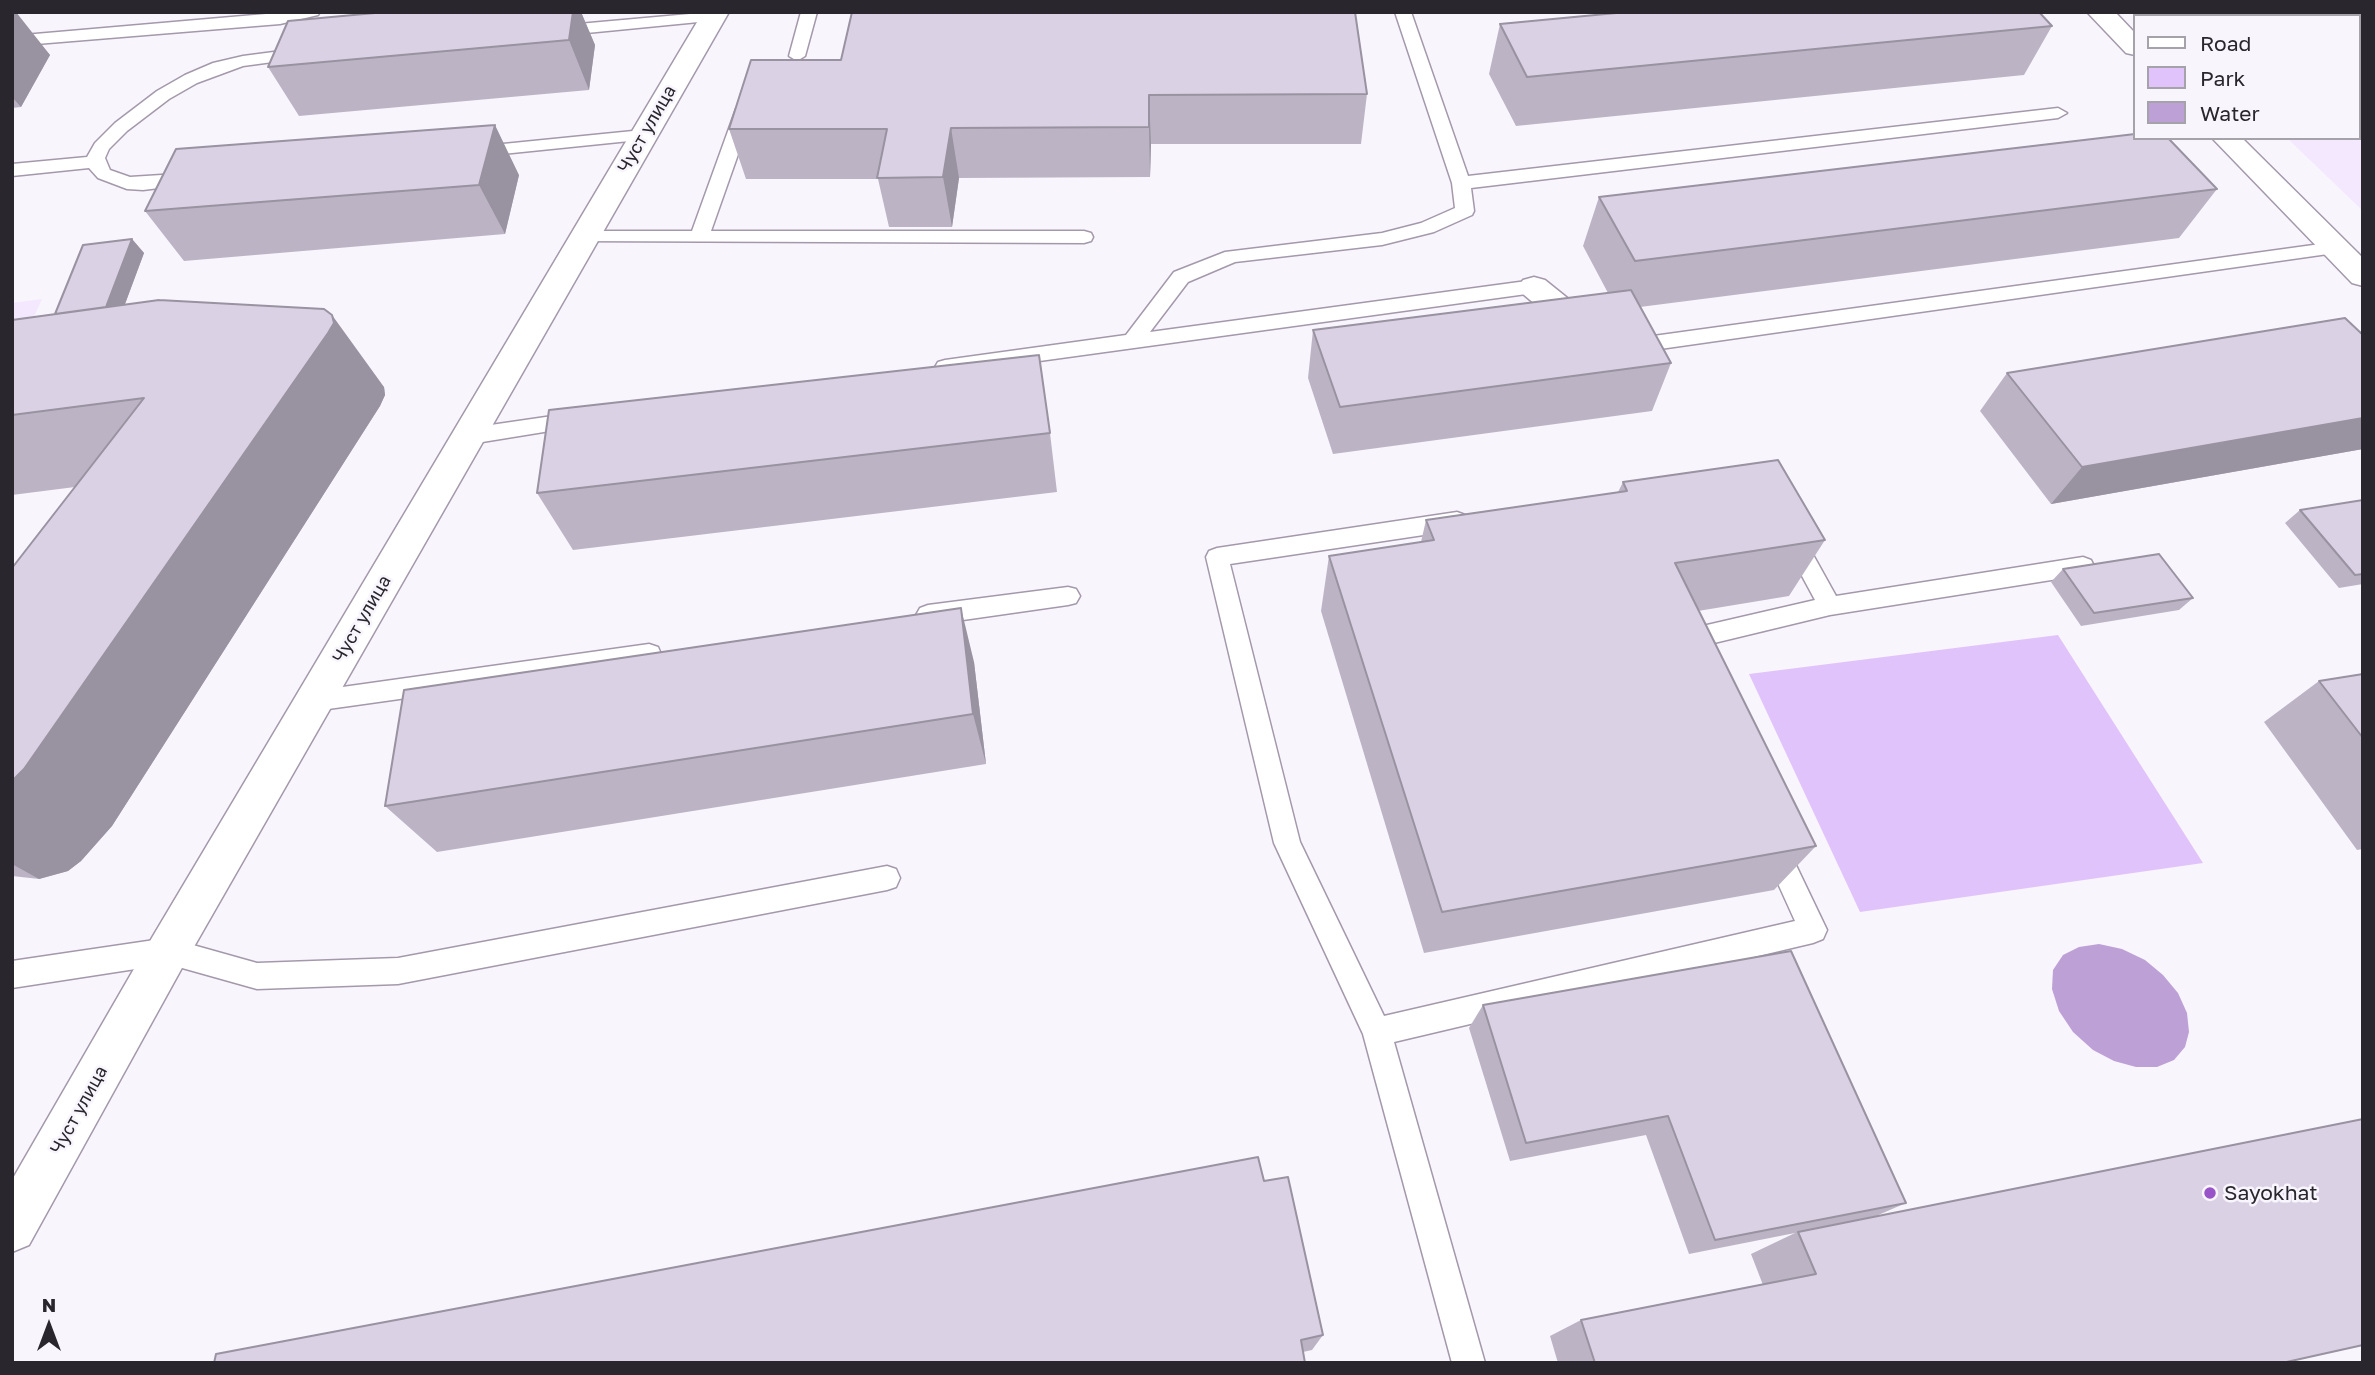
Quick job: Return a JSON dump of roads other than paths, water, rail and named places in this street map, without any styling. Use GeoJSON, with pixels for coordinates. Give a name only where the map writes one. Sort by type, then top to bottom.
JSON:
{"type":"FeatureCollection","features":[{"type":"Feature","properties":{"kind":"street"},"geometry":{"type":"LineString","coordinates":[[2100,12],[2134,46]]}},
{"type":"Feature","properties":{"kind":"street","name":"Чуст улица"},"geometry":{"type":"LineString","coordinates":[[12,1228],[168,951],[714,15]]}},
{"type":"Feature","properties":{"kind":"street"},"geometry":{"type":"LineString","coordinates":[[2228,140],[2363,276]]}},
{"type":"Feature","properties":{"kind":"street"},"geometry":{"type":"LineString","coordinates":[[1534,287],[1579,324],[1614,324],[1646,344]]}},
{"type":"Feature","properties":{"kind":"lane"},"geometry":{"type":"LineString","coordinates":[[12,41],[280,19],[312,12]]}},
{"type":"Feature","properties":{"kind":"lane"},"geometry":{"type":"LineString","coordinates":[[797,56],[809,12]]}},
{"type":"Feature","properties":{"kind":"lane"},"geometry":{"type":"LineString","coordinates":[[1133,340],[1181,277],[1233,256],[1382,239],[1427,228],[1465,211],[1461,183],[1403,12]]}},
{"type":"Feature","properties":{"kind":"lane"},"geometry":{"type":"LineString","coordinates":[[533,33],[714,15]]}},
{"type":"Feature","properties":{"kind":"lane"},"geometry":{"type":"LineString","coordinates":[[96,162],[101,147],[121,127],[163,95],[191,79],[219,67],[243,61],[326,51]]}},
{"type":"Feature","properties":{"kind":"lane"},"geometry":{"type":"LineString","coordinates":[[699,237],[750,94]]}},
{"type":"Feature","properties":{"kind":"lane"},"geometry":{"type":"LineString","coordinates":[[1461,183],[2058,113]]}},
{"type":"Feature","properties":{"kind":"lane"},"geometry":{"type":"LineString","coordinates":[[449,154],[643,135]]}},
{"type":"Feature","properties":{"kind":"lane"},"geometry":{"type":"LineString","coordinates":[[12,170],[96,162]]}},
{"type":"Feature","properties":{"kind":"lane"},"geometry":{"type":"LineString","coordinates":[[96,162],[104,174],[127,183],[143,184],[212,177]]}},
{"type":"Feature","properties":{"kind":"lane"},"geometry":{"type":"LineString","coordinates":[[584,237],[1084,237]]}},
{"type":"Feature","properties":{"kind":"lane"},"geometry":{"type":"LineString","coordinates":[[1646,344],[2335,248]]}},
{"type":"Feature","properties":{"kind":"lane"},"geometry":{"type":"LineString","coordinates":[[926,370],[1534,287]]}},
{"type":"Feature","properties":{"kind":"lane"},"geometry":{"type":"LineString","coordinates":[[470,436],[594,418]]}},
{"type":"Feature","properties":{"kind":"lane"},"geometry":{"type":"LineString","coordinates":[[1469,1363],[1377,1032],[1287,843],[1217,557],[1474,519]]}},
{"type":"Feature","properties":{"kind":"lane"},"geometry":{"type":"LineString","coordinates":[[1785,524],[1830,606]]}},
{"type":"Feature","properties":{"kind":"lane"},"geometry":{"type":"LineString","coordinates":[[1691,665],[1680,639],[1830,606],[2083,566]]}},
{"type":"Feature","properties":{"kind":"lane"},"geometry":{"type":"LineString","coordinates":[[904,619],[1068,596]]}},
{"type":"Feature","properties":{"kind":"lane"},"geometry":{"type":"LineString","coordinates":[[314,701],[670,651]]}},
{"type":"Feature","properties":{"kind":"lane"},"geometry":{"type":"LineString","coordinates":[[1377,1032],[1813,930],[1766,829]]}},
{"type":"Feature","properties":{"kind":"lane"},"geometry":{"type":"LineString","coordinates":[[12,975],[168,951],[257,976],[398,971],[887,878]]}},
{"type":"Feature","properties":{"kind":"water"},"geometry":{"type":"Polygon","coordinates":[[[2099,944],[2122,949],[2145,960],[2163,975],[2178,993],[2187,1013],[2189,1032],[2185,1047],[2174,1060],[2157,1067],[2136,1067],[2114,1061],[2093,1050],[2073,1032],[2059,1011],[2052,989],[2053,970],[2063,955],[2079,947],[2099,944]]]}},
{"type":"Feature","properties":{"kind":"place","name":"Sayokhat"},"geometry":{"type":"Point","coordinates":[2210,1193]}}]}
